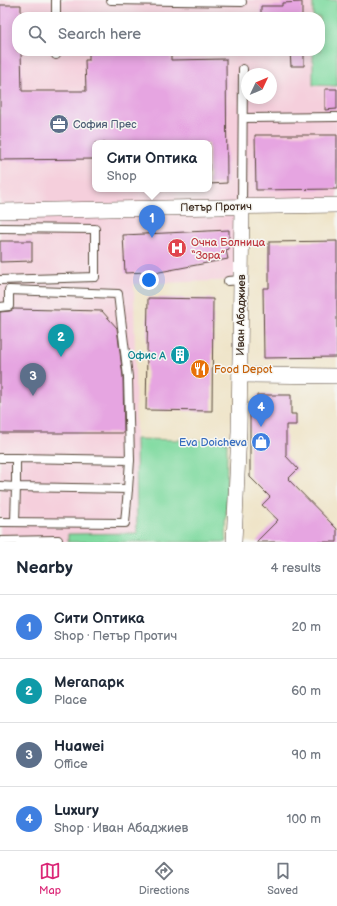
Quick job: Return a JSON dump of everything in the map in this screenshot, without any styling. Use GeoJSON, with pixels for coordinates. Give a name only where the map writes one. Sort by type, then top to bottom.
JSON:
{"type":"FeatureCollection","features":[{"type":"Feature","properties":{"kind":"street","name":"Петър Протич"},"geometry":{"type":"LineString","coordinates":[[0,214],[242,206],[337,205]]}},
{"type":"Feature","properties":{"kind":"street","name":"Иван Абаджиев"},"geometry":{"type":"LineString","coordinates":[[234,542],[235,431],[240,375],[235,280],[242,206]]}},
{"type":"Feature","properties":{"kind":"street"},"geometry":{"type":"LineString","coordinates":[[240,375],[337,376]]}},
{"type":"Feature","properties":{"kind":"lane"},"geometry":{"type":"LineString","coordinates":[[56,0],[56,12]]}},
{"type":"Feature","properties":{"kind":"lane"},"geometry":{"type":"LineString","coordinates":[[111,0],[242,2]]}},
{"type":"Feature","properties":{"kind":"lane"},"geometry":{"type":"LineString","coordinates":[[242,206],[243,104]]}},
{"type":"Feature","properties":{"kind":"lane"},"geometry":{"type":"LineString","coordinates":[[243,118],[337,117]]}},
{"type":"Feature","properties":{"kind":"lane"},"geometry":{"type":"LineString","coordinates":[[0,228],[95,229],[95,276],[0,280]]}},
{"type":"Feature","properties":{"kind":"lane"},"geometry":{"type":"LineString","coordinates":[[0,307],[9,306],[9,290],[118,294],[128,377],[130,460],[126,523],[0,522]]}},
{"type":"Feature","properties":{"kind":"lane"},"geometry":{"type":"LineString","coordinates":[[0,458],[130,460]]}},
{"type":"Feature","properties":{"kind":"lane"},"geometry":{"type":"LineString","coordinates":[[15,522],[16,458]]}},
{"type":"Feature","properties":{"kind":"lane"},"geometry":{"type":"LineString","coordinates":[[0,486],[128,489]]}},
{"type":"Feature","properties":{"kind":"lane"},"geometry":{"type":"LineString","coordinates":[[9,541],[58,540]]}},
{"type":"Feature","properties":{"kind":"shaded area"},"geometry":{"type":"Polygon","coordinates":[[[0,0],[312,0],[312,12],[12,12],[12,56],[313,56],[313,85],[337,85],[337,205],[242,207],[241,280],[134,284],[137,533],[68,534],[68,542],[0,542],[0,0]]]}},
{"type":"Feature","properties":{"kind":"green space"},"geometry":{"type":"Polygon","coordinates":[[[313,0],[337,0],[337,86],[313,85],[313,56],[325,56],[325,12],[313,12],[313,0]]]}},
{"type":"Feature","properties":{"kind":"green space"},"geometry":{"type":"Polygon","coordinates":[[[136,439],[227,441],[226,542],[68,542],[68,534],[137,533],[136,439]]]}},
{"type":"Feature","properties":{"kind":"building"},"geometry":{"type":"Polygon","coordinates":[[[302,2],[302,12],[261,12],[261,6],[282,6],[282,3],[302,2]]]}},
{"type":"Feature","properties":{"kind":"building"},"geometry":{"type":"Polygon","coordinates":[[[0,5],[21,5],[21,12],[12,12],[12,56],[21,56],[22,91],[86,91],[85,60],[89,60],[89,56],[171,56],[171,60],[226,59],[227,183],[212,184],[212,140],[92,140],[92,159],[0,160],[0,5]]]}},
{"type":"Feature","properties":{"kind":"building"},"geometry":{"type":"Polygon","coordinates":[[[290,56],[304,56],[304,66],[291,66],[290,56]]]}},
{"type":"Feature","properties":{"kind":"building"},"geometry":{"type":"Polygon","coordinates":[[[325,89],[337,89],[337,109],[325,110],[325,89]]]}},
{"type":"Feature","properties":{"kind":"building"},"geometry":{"type":"Polygon","coordinates":[[[255,135],[337,135],[337,189],[256,190],[255,135]]]}},
{"type":"Feature","properties":{"kind":"building"},"geometry":{"type":"Polygon","coordinates":[[[229,230],[229,249],[226,250],[228,259],[149,274],[149,272],[125,273],[123,235],[229,230]]]}},
{"type":"Feature","properties":{"kind":"building"},"geometry":{"type":"Polygon","coordinates":[[[0,241],[32,241],[32,261],[0,262],[0,241]]]}},
{"type":"Feature","properties":{"kind":"building"},"geometry":{"type":"Polygon","coordinates":[[[337,241],[337,357],[264,358],[263,288],[269,288],[269,242],[337,241]]]}},
{"type":"Feature","properties":{"kind":"building","name":"Офис А"},"geometry":{"type":"Polygon","coordinates":[[[148,298],[213,299],[212,411],[146,410],[148,298]]]}},
{"type":"Feature","properties":{"kind":"building"},"geometry":{"type":"Polygon","coordinates":[[[14,309],[102,311],[117,328],[123,377],[124,433],[0,433],[0,312],[14,309]]]}},
{"type":"Feature","properties":{"kind":"building"},"geometry":{"type":"Polygon","coordinates":[[[257,395],[291,395],[291,414],[296,414],[296,425],[286,425],[286,456],[298,469],[288,479],[337,529],[337,542],[256,542],[278,520],[262,505],[270,497],[250,477],[250,408],[257,408],[257,395]]]}},
{"type":"Feature","properties":{"kind":"place","name":"София Прес"},"geometry":{"type":"Point","coordinates":[59,124]}},
{"type":"Feature","properties":{"kind":"place","name":"Сити Оптика"},"geometry":{"type":"Point","coordinates":[152,238]}},
{"type":"Feature","properties":{"kind":"place","name":"Очна Болница “Зора”"},"geometry":{"type":"Point","coordinates":[177,248]}},
{"type":"Feature","properties":{"kind":"place","name":"Офис А"},"geometry":{"type":"Point","coordinates":[180,355]}},
{"type":"Feature","properties":{"kind":"place","name":"Мегапарк"},"geometry":{"type":"Point","coordinates":[61,357]}},
{"type":"Feature","properties":{"kind":"place","name":"Food Depot"},"geometry":{"type":"Point","coordinates":[200,369]}},
{"type":"Feature","properties":{"kind":"place","name":"Huawei"},"geometry":{"type":"Point","coordinates":[33,396]}},
{"type":"Feature","properties":{"kind":"place","name":"Luxury"},"geometry":{"type":"Point","coordinates":[261,427]}},
{"type":"Feature","properties":{"kind":"place","name":"Eva Doicheva"},"geometry":{"type":"Point","coordinates":[261,442]}}]}
